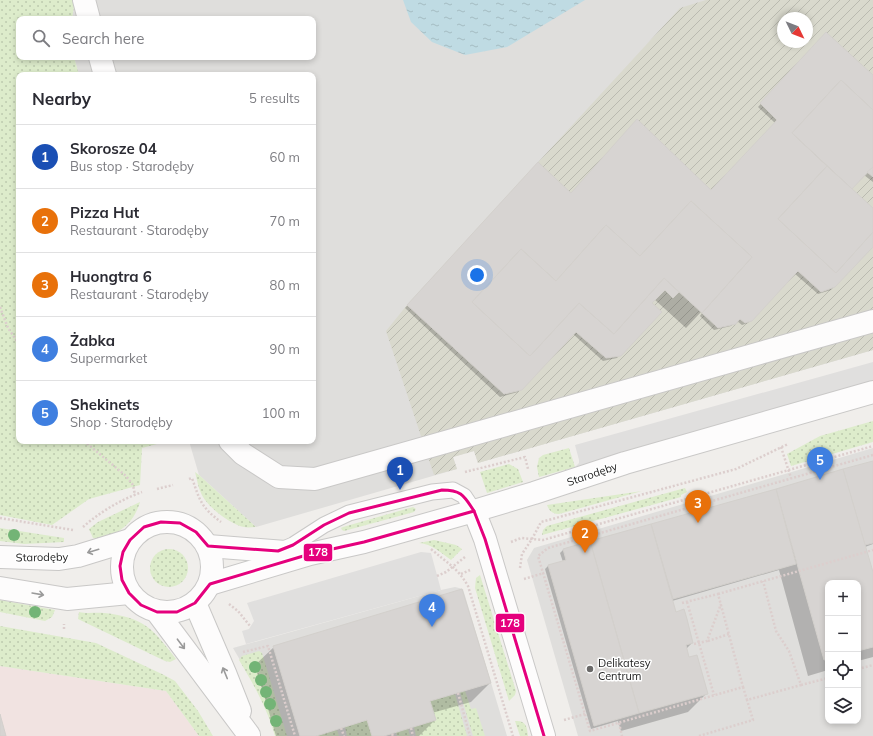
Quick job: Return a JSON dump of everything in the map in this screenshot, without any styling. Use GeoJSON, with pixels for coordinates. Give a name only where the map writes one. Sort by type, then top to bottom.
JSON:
{"type":"FeatureCollection","features":[{"type":"Feature","properties":{"kind":"street"},"geometry":{"type":"LineString","coordinates":[[84,0],[89,16]]}},
{"type":"Feature","properties":{"kind":"street"},"geometry":{"type":"LineString","coordinates":[[101,60],[104,72]]}},
{"type":"Feature","properties":{"kind":"street"},"geometry":{"type":"LineString","coordinates":[[233,444],[243,454],[279,477],[315,479],[873,321]]}},
{"type":"Feature","properties":{"kind":"street","name":"Starodęby"},"geometry":{"type":"LineString","coordinates":[[203,593],[310,554],[364,542],[474,511],[625,463],[873,392]]}},
{"type":"Feature","properties":{"kind":"street"},"geometry":{"type":"LineString","coordinates":[[474,511],[485,539],[544,736]]}},
{"type":"Feature","properties":{"kind":"street"},"geometry":{"type":"LineString","coordinates":[[162,522],[180,523],[196,532],[208,546],[213,565],[203,593],[177,612],[157,612],[141,605],[129,593],[122,580],[120,566],[123,552],[130,540],[144,527],[162,522]]}},
{"type":"Feature","properties":{"kind":"street","name":"Starodęby"},"geometry":{"type":"LineString","coordinates":[[0,557],[59,559],[78,556],[130,540]]}},
{"type":"Feature","properties":{"kind":"street","name":"Starodęby"},"geometry":{"type":"LineString","coordinates":[[208,546],[310,554]]}},
{"type":"Feature","properties":{"kind":"street"},"geometry":{"type":"LineString","coordinates":[[0,588],[67,599],[129,593]]}},
{"type":"Feature","properties":{"kind":"street"},"geometry":{"type":"LineString","coordinates":[[203,593],[225,673],[249,736]]}},
{"type":"Feature","properties":{"kind":"street"},"geometry":{"type":"LineString","coordinates":[[157,612],[249,736]]}},
{"type":"Feature","properties":{"kind":"lane"},"geometry":{"type":"LineString","coordinates":[[278,551],[293,545],[324,525],[349,513],[432,492],[453,490],[464,496],[474,511]]}},
{"type":"Feature","properties":{"kind":"path"},"geometry":{"type":"LineString","coordinates":[[0,307],[8,328],[16,340]]}},
{"type":"Feature","properties":{"kind":"path"},"geometry":{"type":"LineString","coordinates":[[522,554],[541,522],[736,469],[791,443]]}},
{"type":"Feature","properties":{"kind":"path"},"geometry":{"type":"LineString","coordinates":[[88,444],[126,476],[133,485],[134,495]]}},
{"type":"Feature","properties":{"kind":"path"},"geometry":{"type":"LineString","coordinates":[[507,543],[521,538],[543,540],[873,446]]}},
{"type":"Feature","properties":{"kind":"path"},"geometry":{"type":"LineString","coordinates":[[781,447],[791,478]]}},
{"type":"Feature","properties":{"kind":"path"},"geometry":{"type":"LineString","coordinates":[[743,687],[590,731],[538,556],[548,548],[873,455]]}},
{"type":"Feature","properties":{"kind":"path"},"geometry":{"type":"LineString","coordinates":[[157,489],[173,485]]}},
{"type":"Feature","properties":{"kind":"path"},"geometry":{"type":"LineString","coordinates":[[0,518],[78,531],[93,518],[123,499],[142,492]]}},
{"type":"Feature","properties":{"kind":"path"},"geometry":{"type":"LineString","coordinates":[[682,603],[873,550]]}},
{"type":"Feature","properties":{"kind":"path"},"geometry":{"type":"LineString","coordinates":[[437,576],[446,572],[459,560],[468,555]]}},
{"type":"Feature","properties":{"kind":"path"},"geometry":{"type":"LineString","coordinates":[[448,562],[461,574],[468,586],[513,736]]}},
{"type":"Feature","properties":{"kind":"path"},"geometry":{"type":"LineString","coordinates":[[524,579],[544,573]]}},
{"type":"Feature","properties":{"kind":"path"},"geometry":{"type":"LineString","coordinates":[[763,581],[776,631],[789,651],[801,685]]}},
{"type":"Feature","properties":{"kind":"path"},"geometry":{"type":"LineString","coordinates":[[203,593],[222,603],[228,604],[238,611],[250,626]]}},
{"type":"Feature","properties":{"kind":"path"},"geometry":{"type":"LineString","coordinates":[[699,736],[753,720],[718,594]]}},
{"type":"Feature","properties":{"kind":"path"},"geometry":{"type":"LineString","coordinates":[[687,602],[714,695]]}},
{"type":"Feature","properties":{"kind":"path"},"geometry":{"type":"LineString","coordinates":[[707,641],[721,604]]}},
{"type":"Feature","properties":{"kind":"path"},"geometry":{"type":"LineString","coordinates":[[694,644],[729,634]]}},
{"type":"Feature","properties":{"kind":"path"},"geometry":{"type":"LineString","coordinates":[[238,653],[268,646],[294,736]]}},
{"type":"Feature","properties":{"kind":"path"},"geometry":{"type":"LineString","coordinates":[[861,668],[873,665]]}},
{"type":"Feature","properties":{"kind":"path"},"geometry":{"type":"LineString","coordinates":[[747,700],[825,679]]}},
{"type":"Feature","properties":{"kind":"path"},"geometry":{"type":"LineString","coordinates":[[458,693],[470,736]]}},
{"type":"Feature","properties":{"kind":"path"},"geometry":{"type":"LineString","coordinates":[[563,721],[585,714]]}},
{"type":"Feature","properties":{"kind":"path"},"geometry":{"type":"LineString","coordinates":[[619,723],[622,736]]}},
{"type":"Feature","properties":{"kind":"path"},"geometry":{"type":"LineString","coordinates":[[341,728],[344,736]]}},
{"type":"Feature","properties":{"kind":"path"},"geometry":{"type":"LineString","coordinates":[[411,728],[413,736]]}},
{"type":"Feature","properties":{"kind":"shaded area"},"geometry":{"type":"Polygon","coordinates":[[[75,0],[873,0],[873,350],[478,463],[474,451],[453,457],[457,469],[256,527],[199,475],[190,444],[316,444],[316,72],[78,72],[75,60],[316,60],[316,16],[72,16],[75,0]]]}},
{"type":"Feature","properties":{"kind":"shaded area"},"geometry":{"type":"Polygon","coordinates":[[[706,0],[873,0],[873,350],[478,463],[474,451],[453,457],[457,469],[434,475],[386,331],[407,305],[680,8],[706,0]]]}},
{"type":"Feature","properties":{"kind":"shaded area"},"geometry":{"type":"Polygon","coordinates":[[[873,362],[873,383],[575,467],[579,463],[579,460],[575,445],[873,362]]]}},
{"type":"Feature","properties":{"kind":"shaded area"},"geometry":{"type":"Polygon","coordinates":[[[873,448],[873,736],[578,736],[527,560],[534,548],[873,448]]]}},
{"type":"Feature","properties":{"kind":"shaded area"},"geometry":{"type":"Polygon","coordinates":[[[421,552],[431,553],[441,590],[246,644],[242,631],[249,629],[254,621],[247,603],[421,552]]]}},
{"type":"Feature","properties":{"kind":"shaded area"},"geometry":{"type":"Polygon","coordinates":[[[455,587],[463,589],[507,736],[278,736],[272,715],[233,648],[455,587]]]}},
{"type":"Feature","properties":{"kind":"shaded area"},"geometry":{"type":"Polygon","coordinates":[[[0,666],[166,691],[199,736],[0,736],[0,666]]]}},
{"type":"Feature","properties":{"kind":"green space"},"geometry":{"type":"Polygon","coordinates":[[[0,0],[75,0],[72,16],[16,16],[16,60],[75,60],[78,72],[16,72],[16,444],[157,444],[142,448],[140,485],[89,499],[52,525],[0,515],[0,0]]]}},
{"type":"Feature","properties":{"kind":"green space"},"geometry":{"type":"Polygon","coordinates":[[[873,421],[873,442],[791,466],[787,454],[820,436],[873,421]]]}},
{"type":"Feature","properties":{"kind":"green space"},"geometry":{"type":"Polygon","coordinates":[[[569,448],[575,467],[539,477],[537,467],[539,458],[543,455],[569,448]]]}},
{"type":"Feature","properties":{"kind":"green space"},"geometry":{"type":"Polygon","coordinates":[[[509,464],[518,469],[523,482],[487,493],[480,472],[509,464]]]}},
{"type":"Feature","properties":{"kind":"green space"},"geometry":{"type":"Polygon","coordinates":[[[195,472],[256,527],[247,527],[232,523],[213,509],[201,493],[195,472]]]}},
{"type":"Feature","properties":{"kind":"green space"},"geometry":{"type":"Polygon","coordinates":[[[685,488],[687,492],[681,495],[681,497],[542,535],[543,530],[547,526],[685,488]]]}},
{"type":"Feature","properties":{"kind":"green space"},"geometry":{"type":"Polygon","coordinates":[[[642,491],[559,514],[552,512],[547,505],[642,491]]]}},
{"type":"Feature","properties":{"kind":"green space"},"geometry":{"type":"Polygon","coordinates":[[[140,502],[132,519],[123,528],[105,537],[93,538],[89,529],[98,522],[140,502]]]}},
{"type":"Feature","properties":{"kind":"green space"},"geometry":{"type":"Polygon","coordinates":[[[413,507],[416,509],[414,512],[344,531],[341,528],[343,527],[413,507]]]}},
{"type":"Feature","properties":{"kind":"green space"},"geometry":{"type":"Polygon","coordinates":[[[0,528],[64,538],[64,542],[24,544],[0,541],[0,528]]]}},
{"type":"Feature","properties":{"kind":"green space"},"geometry":{"type":"Polygon","coordinates":[[[434,540],[456,545],[462,549],[451,560],[432,547],[419,543],[434,540]]]}},
{"type":"Feature","properties":{"kind":"green space"},"geometry":{"type":"Polygon","coordinates":[[[165,549],[173,549],[183,554],[187,561],[187,575],[183,582],[173,587],[165,587],[155,582],[153,579],[150,572],[150,564],[155,554],[158,552],[165,549]]]}},
{"type":"Feature","properties":{"kind":"green space"},"geometry":{"type":"Polygon","coordinates":[[[480,575],[516,691],[515,695],[509,701],[475,588],[476,578],[480,575]]]}},
{"type":"Feature","properties":{"kind":"green space"},"geometry":{"type":"Polygon","coordinates":[[[0,600],[55,610],[52,617],[45,621],[0,612],[0,600]]]}},
{"type":"Feature","properties":{"kind":"green space"},"geometry":{"type":"Polygon","coordinates":[[[79,612],[118,615],[138,621],[154,632],[176,659],[170,662],[165,661],[78,619],[79,612]]]}},
{"type":"Feature","properties":{"kind":"green space"},"geometry":{"type":"Polygon","coordinates":[[[0,626],[96,643],[164,675],[175,681],[198,711],[213,736],[199,736],[166,691],[0,666],[0,626]]]}},
{"type":"Feature","properties":{"kind":"green space"},"geometry":{"type":"Polygon","coordinates":[[[259,651],[262,653],[287,736],[275,736],[260,697],[239,660],[242,656],[259,651]]]}},
{"type":"Feature","properties":{"kind":"green space"},"geometry":{"type":"Polygon","coordinates":[[[465,691],[471,709],[476,708],[485,736],[473,736],[460,692],[465,691]]]}},
{"type":"Feature","properties":{"kind":"green space"},"geometry":{"type":"Polygon","coordinates":[[[455,694],[467,736],[416,736],[414,727],[436,720],[430,701],[455,694]]]}},
{"type":"Feature","properties":{"kind":"green space"},"geometry":{"type":"Polygon","coordinates":[[[367,720],[372,736],[347,736],[345,727],[367,720]]]}},
{"type":"Feature","properties":{"kind":"green space"},"geometry":{"type":"Polygon","coordinates":[[[515,721],[524,723],[528,736],[520,736],[515,721]]]}},
{"type":"Feature","properties":{"kind":"green space"},"geometry":{"type":"Polygon","coordinates":[[[408,729],[410,736],[397,736],[396,732],[408,729]]]}},
{"type":"Feature","properties":{"kind":"green space"},"geometry":{"type":"Polygon","coordinates":[[[337,730],[339,736],[316,736],[337,730]]]}},
{"type":"Feature","properties":{"kind":"water"},"geometry":{"type":"Polygon","coordinates":[[[403,0],[585,0],[507,47],[465,55],[432,42],[411,22],[403,0]]]}},
{"type":"Feature","properties":{"kind":"building"},"geometry":{"type":"Polygon","coordinates":[[[826,32],[873,75],[873,110],[841,80],[792,133],[827,166],[778,219],[836,273],[873,232],[873,247],[835,287],[821,292],[798,271],[752,321],[745,323],[740,319],[736,324],[718,328],[702,313],[752,257],[691,201],[640,256],[606,225],[556,281],[521,249],[472,302],[530,356],[579,303],[614,334],[664,278],[679,292],[673,298],[665,290],[652,303],[662,312],[621,356],[606,358],[576,332],[522,390],[504,394],[407,305],[538,162],[571,193],[637,119],[711,190],[777,120],[760,103],[811,48],[813,48],[813,46],[826,32]]]}},
{"type":"Feature","properties":{"kind":"building"},"geometry":{"type":"Polygon","coordinates":[[[841,80],[873,110],[873,167],[852,189],[792,133],[841,80]]]}},
{"type":"Feature","properties":{"kind":"building"},"geometry":{"type":"Polygon","coordinates":[[[827,166],[873,208],[873,232],[836,273],[778,219],[827,166]]]}},
{"type":"Feature","properties":{"kind":"building"},"geometry":{"type":"Polygon","coordinates":[[[873,167],[873,177],[867,172],[873,167]]]}},
{"type":"Feature","properties":{"kind":"building"},"geometry":{"type":"Polygon","coordinates":[[[691,201],[752,257],[702,313],[664,278],[614,334],[579,303],[530,356],[472,302],[521,249],[556,281],[606,225],[640,256],[691,201]]]}},
{"type":"Feature","properties":{"kind":"building"},"geometry":{"type":"Polygon","coordinates":[[[873,461],[873,543],[865,545],[843,469],[873,461]]]}},
{"type":"Feature","properties":{"kind":"building"},"geometry":{"type":"Polygon","coordinates":[[[843,469],[873,572],[873,647],[861,650],[861,580],[825,580],[824,660],[776,489],[843,469]]]}},
{"type":"Feature","properties":{"kind":"building"},"geometry":{"type":"Polygon","coordinates":[[[776,489],[796,564],[673,599],[651,524],[776,489]]]}},
{"type":"Feature","properties":{"kind":"building"},"geometry":{"type":"Polygon","coordinates":[[[651,524],[676,612],[684,609],[687,619],[693,643],[686,645],[689,657],[697,655],[708,694],[639,713],[590,541],[651,524]]]}},
{"type":"Feature","properties":{"kind":"building"},"geometry":{"type":"Polygon","coordinates":[[[590,541],[639,713],[594,726],[548,565],[566,560],[563,549],[590,541]]]}},
{"type":"Feature","properties":{"kind":"building"},"geometry":{"type":"Polygon","coordinates":[[[462,589],[491,683],[430,701],[436,720],[384,736],[372,736],[367,720],[316,736],[300,736],[273,646],[462,589]]]}},
{"type":"Feature","properties":{"kind":"building"},"geometry":{"type":"Polygon","coordinates":[[[0,714],[6,736],[0,736],[0,714]]]}},
{"type":"Feature","properties":{"kind":"transit line","name":"178"},"geometry":{"type":"LineString","coordinates":[[442,490],[454,491],[462,495],[474,511],[364,542],[310,554],[210,584],[195,603],[177,612],[157,612],[141,605],[129,593],[122,580],[120,566],[123,552],[130,540],[144,527],[161,522],[180,523],[196,532],[208,546],[278,551],[293,545],[324,525],[349,513],[442,490]]}},
{"type":"Feature","properties":{"kind":"transit line","name":"178"},"geometry":{"type":"LineString","coordinates":[[474,511],[485,539],[544,736]]}},
{"type":"Feature","properties":{"kind":"place","name":"Shekinets"},"geometry":{"type":"Point","coordinates":[820,480]}},
{"type":"Feature","properties":{"kind":"place","name":"Skorosze 04"},"geometry":{"type":"Point","coordinates":[400,490]}},
{"type":"Feature","properties":{"kind":"place","name":"Huongtra 6"},"geometry":{"type":"Point","coordinates":[698,523]}},
{"type":"Feature","properties":{"kind":"place","name":"Pizza Hut"},"geometry":{"type":"Point","coordinates":[585,553]}},
{"type":"Feature","properties":{"kind":"place","name":"Żabka"},"geometry":{"type":"Point","coordinates":[432,627]}},
{"type":"Feature","properties":{"kind":"place","name":"Delikatesy Centrum"},"geometry":{"type":"Point","coordinates":[590,669]}}]}
